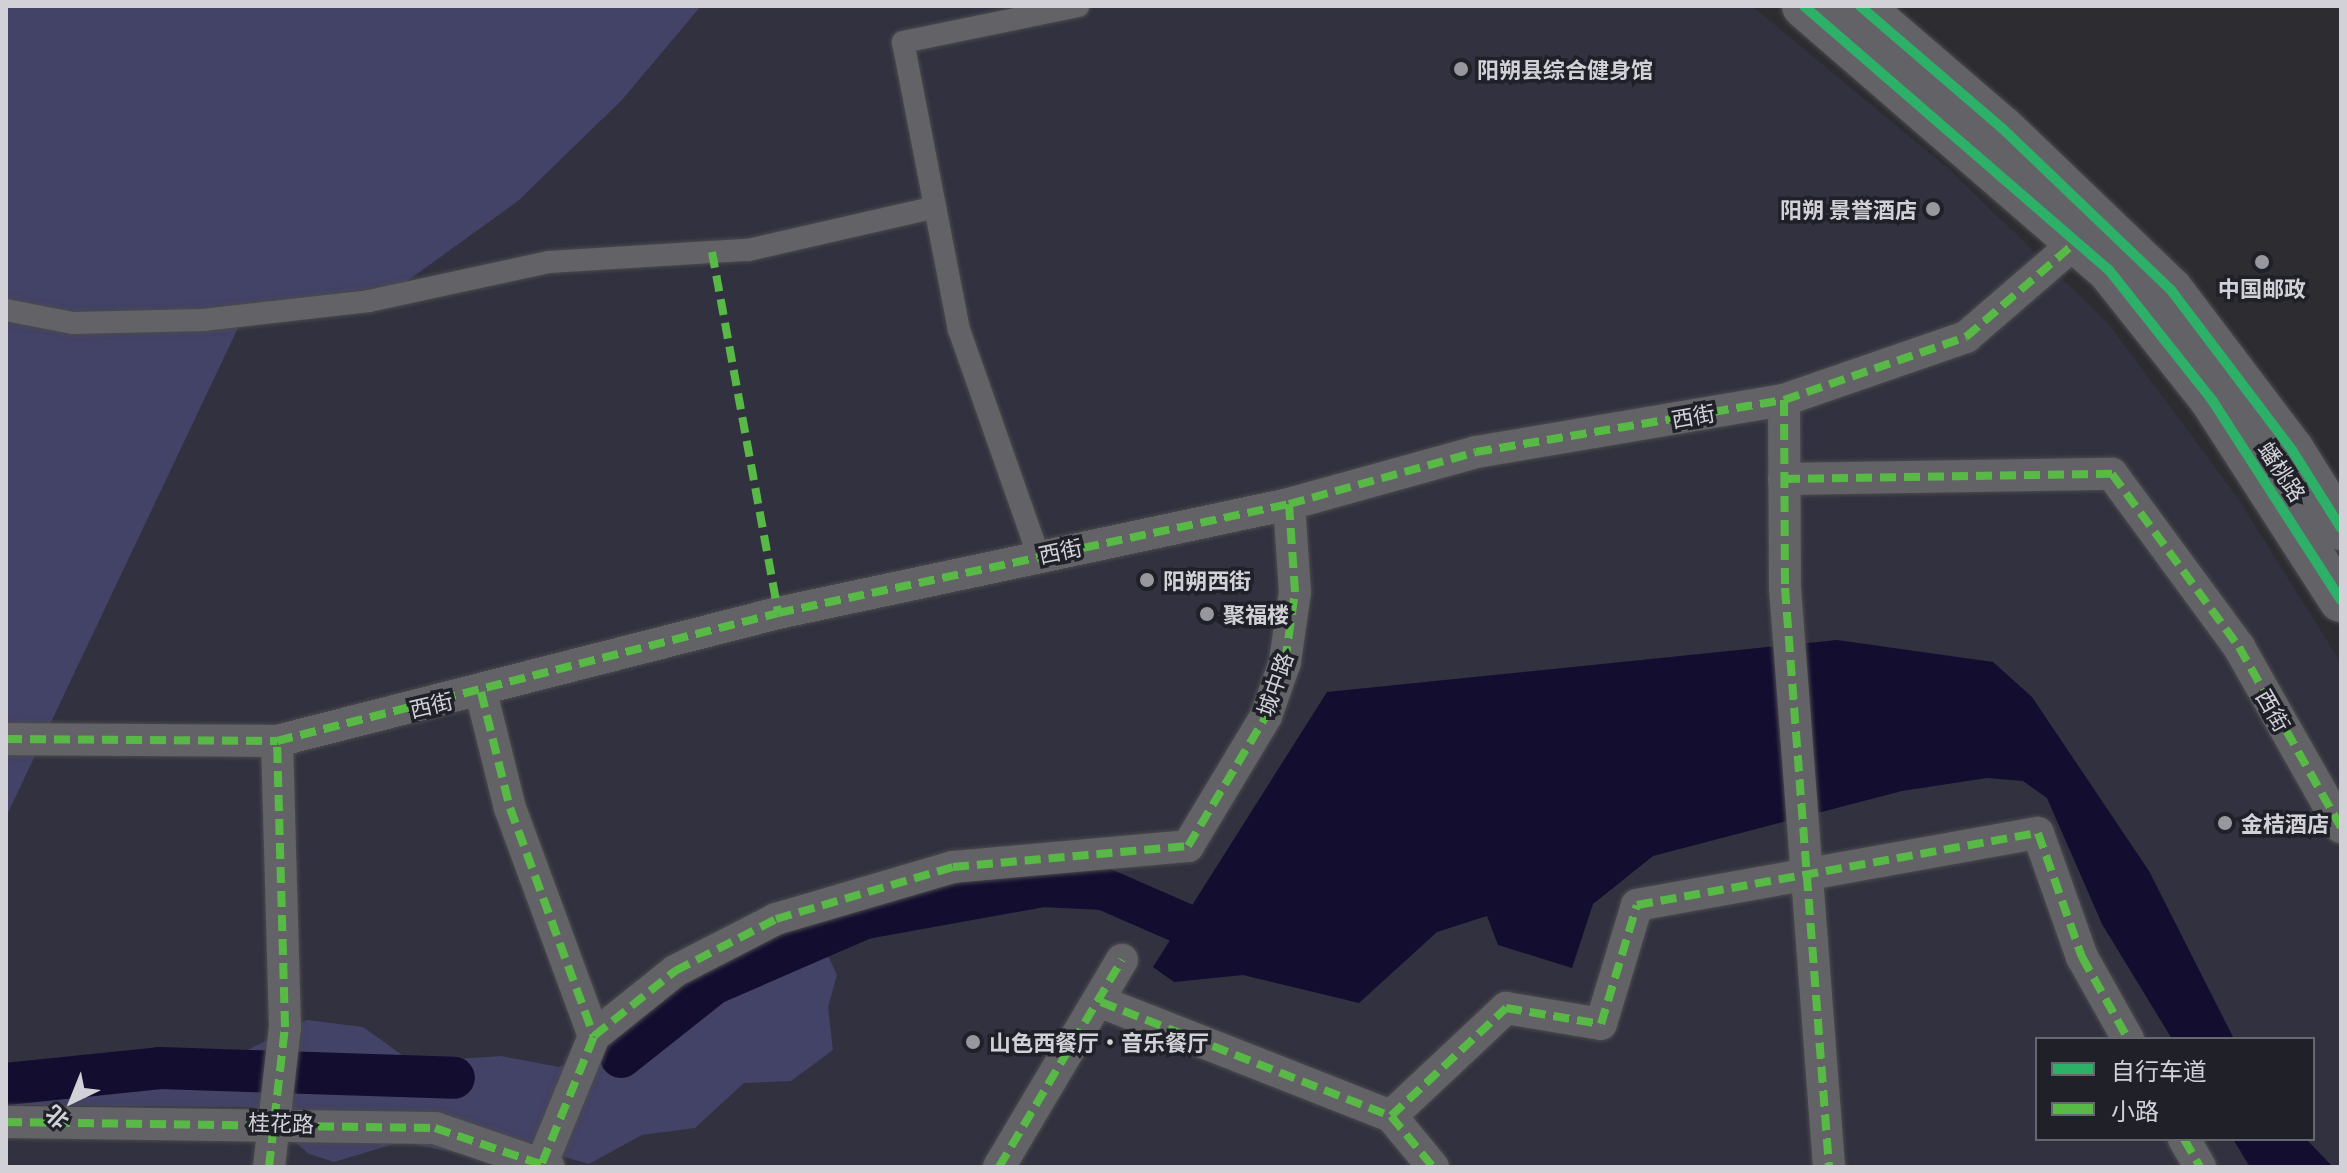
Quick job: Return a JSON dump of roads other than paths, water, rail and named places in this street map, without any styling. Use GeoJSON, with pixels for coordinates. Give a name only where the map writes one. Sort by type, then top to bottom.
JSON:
{"type":"FeatureCollection","features":[{"type":"Feature","properties":{"kind":"main road","name":"蟠桃路"},"geometry":{"type":"LineString","coordinates":[[1804,6],[2109,270],[2212,400],[2341,600]]}},
{"type":"Feature","properties":{"kind":"main road","name":"蟠桃路"},"geometry":{"type":"LineString","coordinates":[[1860,6],[2002,128],[2171,290],[2292,450],[2341,528]]}},
{"type":"Feature","properties":{"kind":"street","name":"西街"},"geometry":{"type":"LineString","coordinates":[[6,739],[277,741],[481,692],[778,613],[1038,554],[1289,504],[1476,452],[1784,400],[1966,337],[2076,242]]}},
{"type":"Feature","properties":{"kind":"street"},"geometry":{"type":"LineString","coordinates":[[1784,400],[1785,588],[1803,860],[1829,1167]]}},
{"type":"Feature","properties":{"kind":"street","name":"西街"},"geometry":{"type":"LineString","coordinates":[[1784,479],[2112,474],[2239,647],[2341,827]]}},
{"type":"Feature","properties":{"kind":"street","name":"城中路"},"geometry":{"type":"LineString","coordinates":[[594,1036],[675,971],[776,919],[854,893],[953,867],[1046,853],[1188,846],[1266,716],[1285,662],[1295,592],[1289,504]]}},
{"type":"Feature","properties":{"kind":"street"},"geometry":{"type":"LineString","coordinates":[[481,692],[510,808],[594,1036],[546,1165]]}},
{"type":"Feature","properties":{"kind":"street"},"geometry":{"type":"LineString","coordinates":[[269,1167],[269,1121],[285,1027],[277,741]]}},
{"type":"Feature","properties":{"kind":"street"},"geometry":{"type":"LineString","coordinates":[[1391,1116],[1506,1008],[1601,1024],[1637,905],[1803,860],[2038,833],[2082,957],[2127,1037]]}},
{"type":"Feature","properties":{"kind":"street"},"geometry":{"type":"LineString","coordinates":[[999,1167],[1101,1002],[1122,960]]}},
{"type":"Feature","properties":{"kind":"street"},"geometry":{"type":"LineString","coordinates":[[1101,1002],[1391,1116],[1433,1167]]}},
{"type":"Feature","properties":{"kind":"street","name":"桂花路"},"geometry":{"type":"LineString","coordinates":[[6,1122],[269,1121],[435,1128],[546,1165]]}},
{"type":"Feature","properties":{"kind":"street"},"geometry":{"type":"LineString","coordinates":[[2185,1141],[2200,1167]]}},
{"type":"Feature","properties":{"kind":"lane"},"geometry":{"type":"LineString","coordinates":[[1038,554],[959,330],[903,42],[1078,6]]}},
{"type":"Feature","properties":{"kind":"lane"},"geometry":{"type":"LineString","coordinates":[[6,310],[73,323],[203,320],[369,301],[549,262],[748,250],[935,207]]}},
{"type":"Feature","properties":{"kind":"waterway"},"geometry":{"type":"LineString","coordinates":[[621,1057],[713,984],[865,918],[1042,886],[1104,889],[1182,923]]}},
{"type":"Feature","properties":{"kind":"waterway"},"geometry":{"type":"LineString","coordinates":[[6,1084],[160,1068],[454,1078]]}},
{"type":"Feature","properties":{"kind":"place","name":"阳朔县综合健身馆"},"geometry":{"type":"Point","coordinates":[1461,69]}},
{"type":"Feature","properties":{"kind":"place","name":"阳朔 景誉酒店"},"geometry":{"type":"Point","coordinates":[1933,209]}},
{"type":"Feature","properties":{"kind":"place","name":"中国邮政"},"geometry":{"type":"Point","coordinates":[2262,262]}},
{"type":"Feature","properties":{"kind":"place","name":"阳朔西街"},"geometry":{"type":"Point","coordinates":[1147,580]}},
{"type":"Feature","properties":{"kind":"place","name":"聚福楼"},"geometry":{"type":"Point","coordinates":[1207,614]}},
{"type":"Feature","properties":{"kind":"place","name":"金桔酒店"},"geometry":{"type":"Point","coordinates":[2225,823]}},
{"type":"Feature","properties":{"kind":"place","name":"山色西餐厅·音乐餐厅"},"geometry":{"type":"Point","coordinates":[973,1042]}}]}
